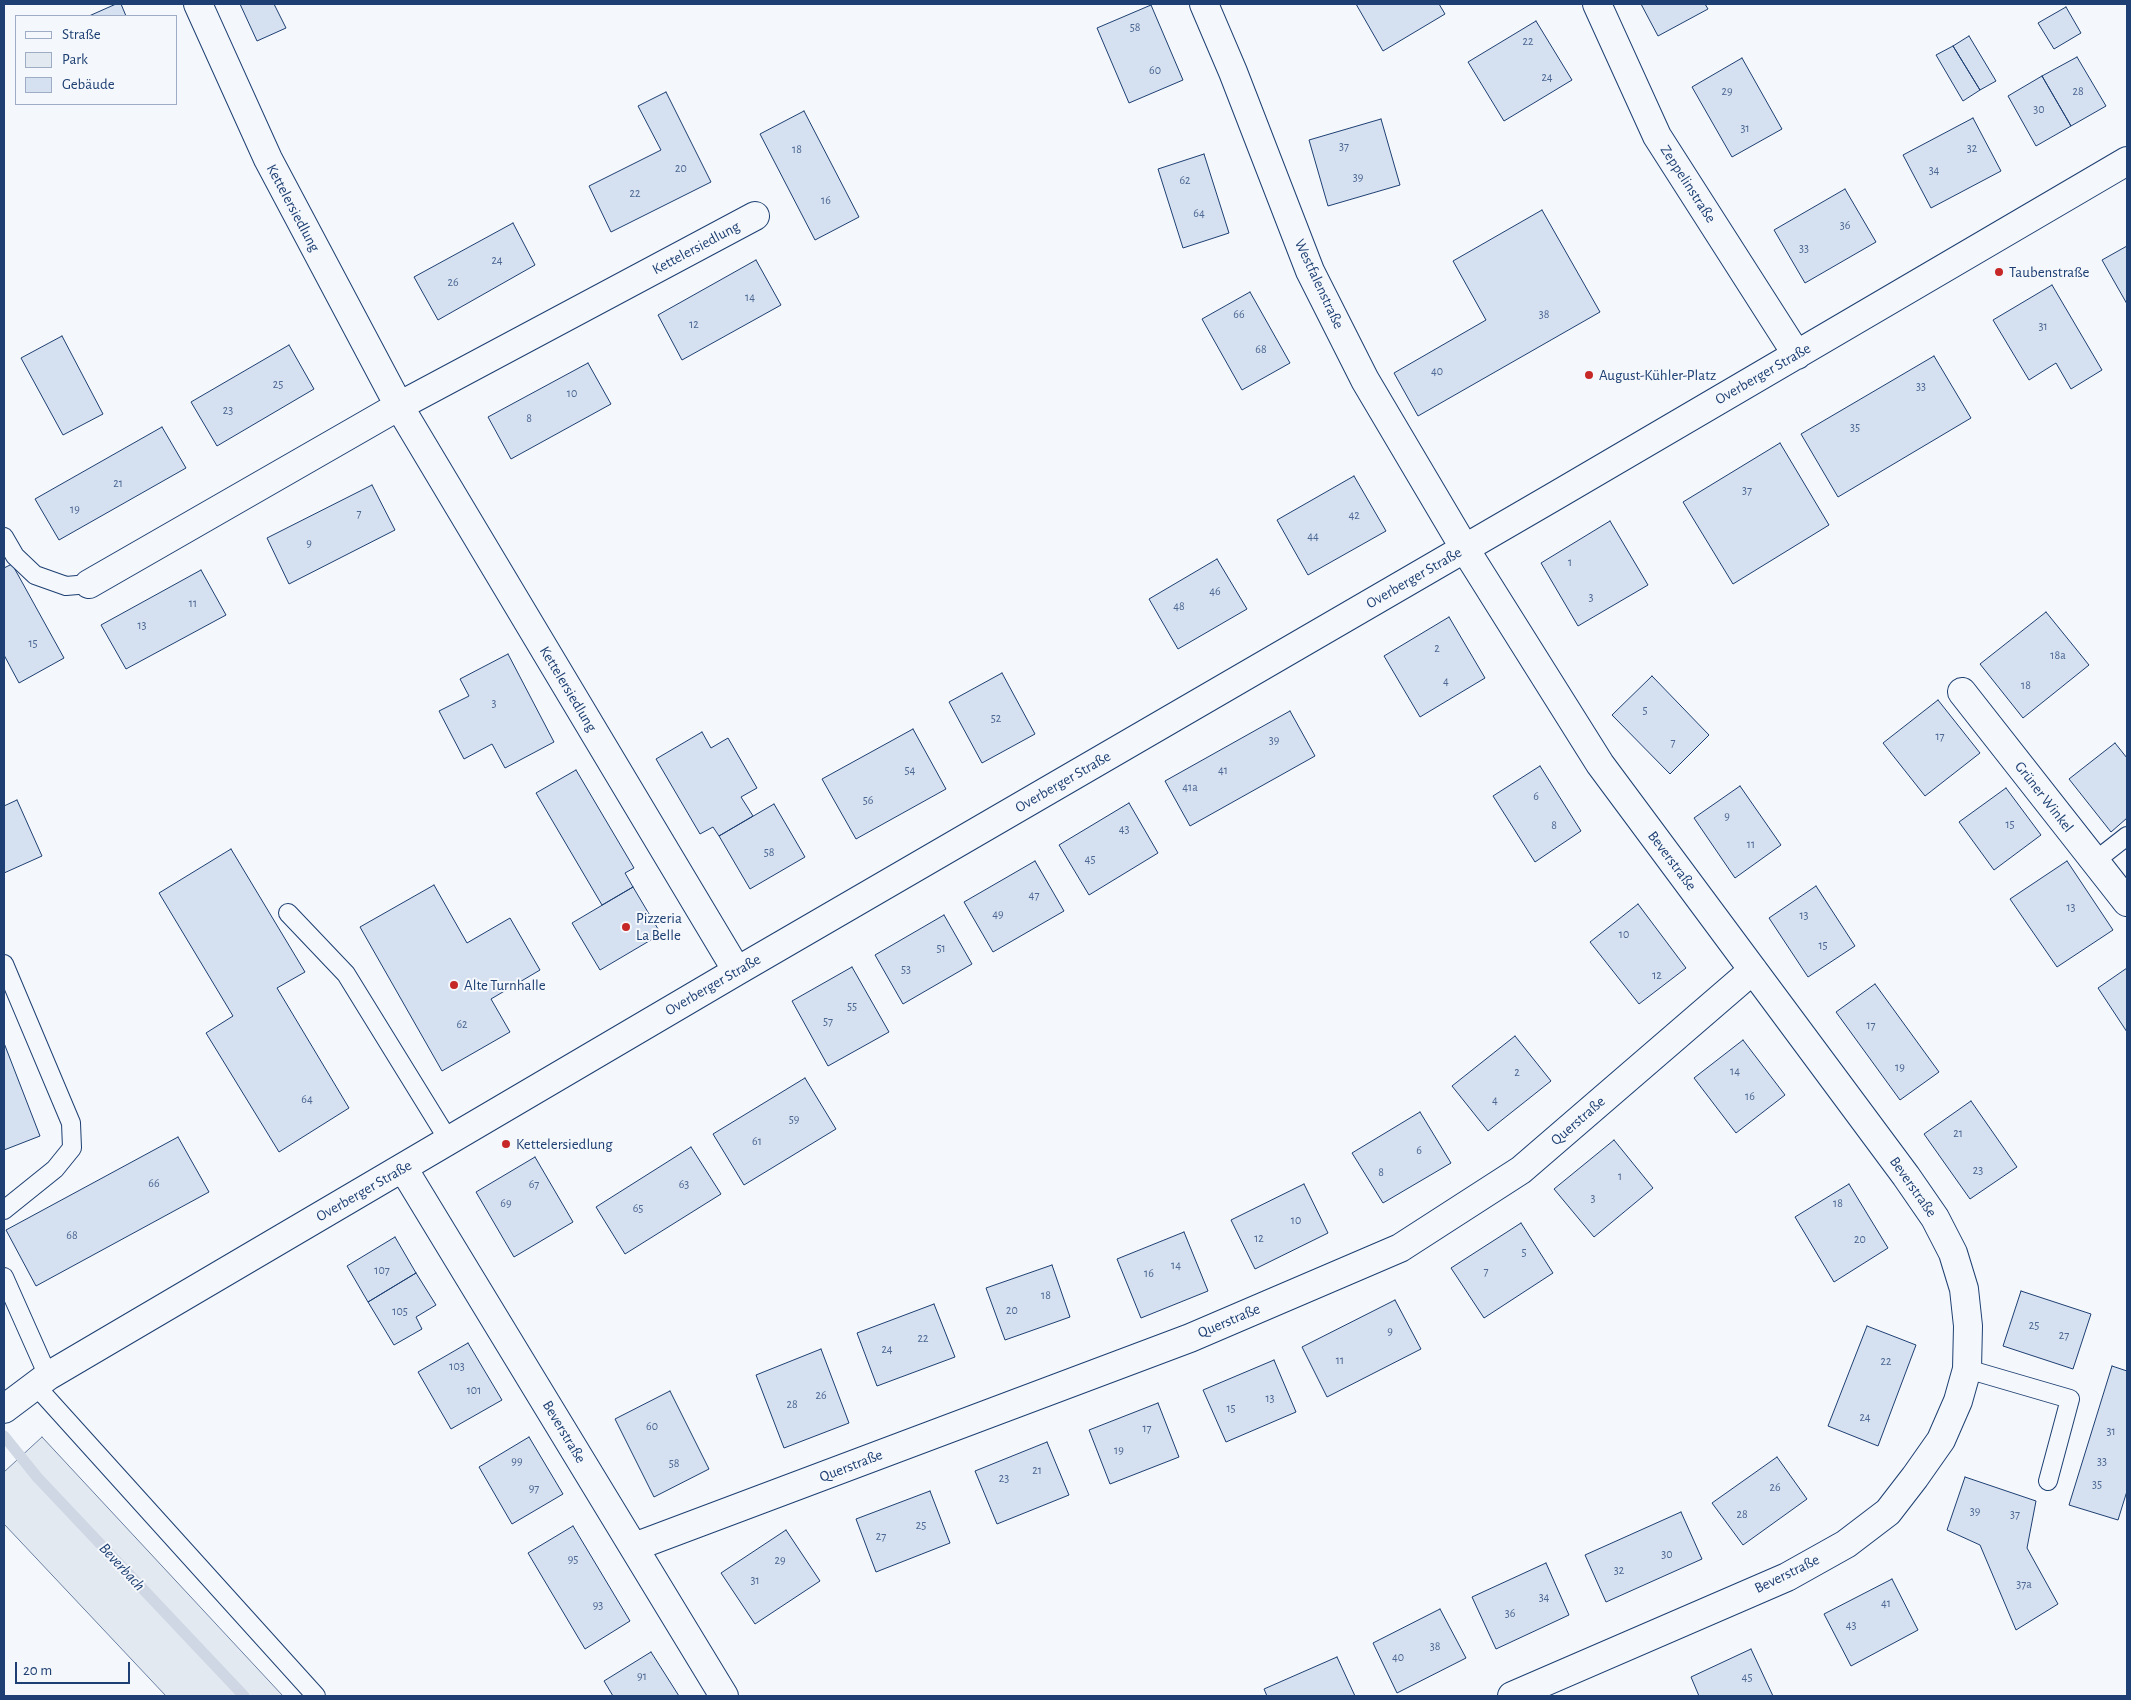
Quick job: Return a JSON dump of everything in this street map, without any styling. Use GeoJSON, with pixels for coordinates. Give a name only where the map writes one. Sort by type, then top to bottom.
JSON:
{"type":"FeatureCollection","features":[{"type":"Feature","properties":{"kind":"street","name":"Kettelersiedlung"},"geometry":{"type":"LineString","coordinates":[[198,4],[268,159],[398,406],[737,971]]}},
{"type":"Feature","properties":{"kind":"street","name":"Westfalenstraße"},"geometry":{"type":"LineString","coordinates":[[1204,4],[1233,72],[1310,271],[1365,380],[1464,548]]}},
{"type":"Feature","properties":{"kind":"street","name":"Zeppelinstraße"},"geometry":{"type":"LineString","coordinates":[[1597,4],[1657,136],[1797,355]]}},
{"type":"Feature","properties":{"kind":"street","name":"Overberger Straße"},"geometry":{"type":"LineString","coordinates":[[27,1392],[737,971],[2127,161]]}},
{"type":"Feature","properties":{"kind":"street","name":"Kettelersiedlung"},"geometry":{"type":"LineString","coordinates":[[89,584],[398,406],[755,216]]}},
{"type":"Feature","properties":{"kind":"street","name":"Beverstraße"},"geometry":{"type":"LineString","coordinates":[[1464,548],[1600,764],[1906,1176],[1935,1218],[1953,1253],[1964,1289],[1968,1326],[1967,1369],[1958,1401],[1941,1440],[1915,1478],[1888,1512],[1846,1544],[1787,1576],[1512,1696]]}},
{"type":"Feature","properties":{"kind":"street","name":"Grüner Winkel"},"geometry":{"type":"LineString","coordinates":[[1962,692],[2127,902]]}},
{"type":"Feature","properties":{"kind":"street","name":"Querstraße"},"geometry":{"type":"LineString","coordinates":[[634,1547],[1190,1338],[1400,1248],[1521,1170],[1753,970]]}},
{"type":"Feature","properties":{"kind":"street","name":"Beverstraße"},"geometry":{"type":"LineString","coordinates":[[403,1168],[724,1696]]}},
{"type":"Feature","properties":{"kind":"lane"},"geometry":{"type":"LineString","coordinates":[[4,537],[15,556],[35,575],[66,586],[89,584]]}},
{"type":"Feature","properties":{"kind":"lane"},"geometry":{"type":"LineString","coordinates":[[2095,861],[2127,836]]}},
{"type":"Feature","properties":{"kind":"lane"},"geometry":{"type":"LineString","coordinates":[[288,912],[346,974],[448,1141]]}},
{"type":"Feature","properties":{"kind":"lane"},"geometry":{"type":"LineString","coordinates":[[4,964],[71,1123],[72,1148],[55,1169],[4,1210]]}},
{"type":"Feature","properties":{"kind":"lane"},"geometry":{"type":"LineString","coordinates":[[4,1278],[27,1392],[316,1696]]}},
{"type":"Feature","properties":{"kind":"lane"},"geometry":{"type":"LineString","coordinates":[[1967,1369],[2070,1399],[2048,1482]]}},
{"type":"Feature","properties":{"kind":"green space"},"geometry":{"type":"Polygon","coordinates":[[[42,1437],[283,1696],[166,1696],[4,1524],[4,1472],[42,1437]]]}},
{"type":"Feature","properties":{"kind":"building"},"geometry":{"type":"Polygon","coordinates":[[[116,4],[121,4],[126,15],[91,15],[116,4]]]}},
{"type":"Feature","properties":{"kind":"building"},"geometry":{"type":"Polygon","coordinates":[[[240,4],[274,4],[286,28],[257,41],[240,4]]]}},
{"type":"Feature","properties":{"kind":"building"},"geometry":{"type":"Polygon","coordinates":[[[1356,4],[1439,4],[1445,14],[1383,51],[1356,4]]]}},
{"type":"Feature","properties":{"kind":"building"},"geometry":{"type":"Polygon","coordinates":[[[1641,4],[1705,4],[1708,9],[1658,36],[1641,4]]]}},
{"type":"Feature","properties":{"kind":"building"},"geometry":{"type":"Polygon","coordinates":[[[1151,5],[1183,80],[1129,103],[1097,28],[1151,5]]]}},
{"type":"Feature","properties":{"kind":"building"},"geometry":{"type":"Polygon","coordinates":[[[2066,7],[2081,33],[2054,49],[2038,23],[2066,7]]]}},
{"type":"Feature","properties":{"kind":"building"},"geometry":{"type":"Polygon","coordinates":[[[1536,21],[1572,80],[1504,121],[1468,62],[1536,21]]]}},
{"type":"Feature","properties":{"kind":"building"},"geometry":{"type":"Polygon","coordinates":[[[1969,36],[1996,81],[1980,90],[1953,46],[1969,36]]]}},
{"type":"Feature","properties":{"kind":"building"},"geometry":{"type":"Polygon","coordinates":[[[1953,46],[1980,90],[1963,101],[1936,55],[1953,46]]]}},
{"type":"Feature","properties":{"kind":"building"},"geometry":{"type":"Polygon","coordinates":[[[2077,57],[2106,106],[2071,126],[2042,76],[2077,57]]]}},
{"type":"Feature","properties":{"kind":"building"},"geometry":{"type":"Polygon","coordinates":[[[1742,58],[1782,129],[1732,157],[1692,87],[1742,58]]]}},
{"type":"Feature","properties":{"kind":"building"},"geometry":{"type":"Polygon","coordinates":[[[2042,76],[2071,126],[2036,146],[2008,96],[2042,76]]]}},
{"type":"Feature","properties":{"kind":"building"},"geometry":{"type":"Polygon","coordinates":[[[666,92],[711,182],[611,232],[589,186],[661,150],[638,106],[666,92]]]}},
{"type":"Feature","properties":{"kind":"building"},"geometry":{"type":"Polygon","coordinates":[[[804,111],[859,217],[815,240],[760,134],[804,111]]]}},
{"type":"Feature","properties":{"kind":"building"},"geometry":{"type":"Polygon","coordinates":[[[1973,118],[2001,171],[1931,208],[1903,155],[1973,118]]]}},
{"type":"Feature","properties":{"kind":"building"},"geometry":{"type":"Polygon","coordinates":[[[1381,119],[1400,185],[1328,206],[1309,140],[1381,119]]]}},
{"type":"Feature","properties":{"kind":"building"},"geometry":{"type":"Polygon","coordinates":[[[1204,154],[1229,233],[1183,248],[1158,169],[1204,154]]]}},
{"type":"Feature","properties":{"kind":"building"},"geometry":{"type":"Polygon","coordinates":[[[1845,189],[1876,242],[1805,283],[1774,230],[1845,189]]]}},
{"type":"Feature","properties":{"kind":"building"},"geometry":{"type":"Polygon","coordinates":[[[1542,210],[1600,312],[1418,416],[1394,373],[1486,320],[1453,261],[1542,210]]]}},
{"type":"Feature","properties":{"kind":"building"},"geometry":{"type":"Polygon","coordinates":[[[513,223],[535,265],[438,320],[414,277],[513,223]]]}},
{"type":"Feature","properties":{"kind":"building"},"geometry":{"type":"Polygon","coordinates":[[[2127,246],[2127,304],[2102,260],[2127,246]]]}},
{"type":"Feature","properties":{"kind":"building"},"geometry":{"type":"Polygon","coordinates":[[[756,260],[781,305],[682,360],[658,315],[756,260]]]}},
{"type":"Feature","properties":{"kind":"building"},"geometry":{"type":"Polygon","coordinates":[[[2052,285],[2102,370],[2071,389],[2056,363],[2029,380],[1993,320],[2052,285]]]}},
{"type":"Feature","properties":{"kind":"building"},"geometry":{"type":"Polygon","coordinates":[[[1250,292],[1290,363],[1242,390],[1202,319],[1250,292]]]}},
{"type":"Feature","properties":{"kind":"building"},"geometry":{"type":"Polygon","coordinates":[[[62,336],[103,414],[63,435],[21,358],[62,336]]]}},
{"type":"Feature","properties":{"kind":"building"},"geometry":{"type":"Polygon","coordinates":[[[289,345],[314,389],[217,446],[191,402],[289,345]]]}},
{"type":"Feature","properties":{"kind":"building"},"geometry":{"type":"Polygon","coordinates":[[[1934,356],[1971,418],[1838,497],[1801,434],[1934,356]]]}},
{"type":"Feature","properties":{"kind":"building"},"geometry":{"type":"Polygon","coordinates":[[[588,363],[611,404],[511,459],[488,417],[588,363]]]}},
{"type":"Feature","properties":{"kind":"building"},"geometry":{"type":"Polygon","coordinates":[[[162,427],[186,468],[59,540],[35,499],[162,427]]]}},
{"type":"Feature","properties":{"kind":"building"},"geometry":{"type":"Polygon","coordinates":[[[1780,443],[1829,525],[1733,584],[1683,502],[1780,443]]]}},
{"type":"Feature","properties":{"kind":"building"},"geometry":{"type":"Polygon","coordinates":[[[1354,476],[1386,531],[1308,575],[1277,520],[1354,476]]]}},
{"type":"Feature","properties":{"kind":"building"},"geometry":{"type":"Polygon","coordinates":[[[372,485],[395,530],[289,584],[267,538],[372,485]]]}},
{"type":"Feature","properties":{"kind":"building"},"geometry":{"type":"Polygon","coordinates":[[[1610,521],[1648,585],[1578,626],[1541,563],[1610,521]]]}},
{"type":"Feature","properties":{"kind":"building"},"geometry":{"type":"Polygon","coordinates":[[[1217,559],[1247,609],[1178,649],[1149,599],[1217,559]]]}},
{"type":"Feature","properties":{"kind":"building"},"geometry":{"type":"Polygon","coordinates":[[[12,564],[64,658],[19,683],[4,655],[4,568],[12,564]]]}},
{"type":"Feature","properties":{"kind":"building"},"geometry":{"type":"Polygon","coordinates":[[[201,570],[226,615],[126,669],[101,625],[201,570]]]}},
{"type":"Feature","properties":{"kind":"building"},"geometry":{"type":"Polygon","coordinates":[[[2046,612],[2089,665],[2023,718],[1980,664],[2046,612]]]}},
{"type":"Feature","properties":{"kind":"building"},"geometry":{"type":"Polygon","coordinates":[[[1449,617],[1485,678],[1420,717],[1384,656],[1449,617]]]}},
{"type":"Feature","properties":{"kind":"building"},"geometry":{"type":"Polygon","coordinates":[[[508,654],[554,742],[505,768],[492,744],[464,759],[439,711],[469,696],[460,679],[508,654]]]}},
{"type":"Feature","properties":{"kind":"building"},"geometry":{"type":"Polygon","coordinates":[[[1002,673],[1035,734],[982,763],[949,702],[1002,673]]]}},
{"type":"Feature","properties":{"kind":"building"},"geometry":{"type":"Polygon","coordinates":[[[1652,676],[1709,735],[1670,774],[1612,715],[1652,676]]]}},
{"type":"Feature","properties":{"kind":"building"},"geometry":{"type":"Polygon","coordinates":[[[1938,700],[1980,753],[1925,796],[1883,743],[1938,700]]]}},
{"type":"Feature","properties":{"kind":"building"},"geometry":{"type":"Polygon","coordinates":[[[1290,711],[1315,756],[1190,826],[1165,781],[1290,711]]]}},
{"type":"Feature","properties":{"kind":"building"},"geometry":{"type":"Polygon","coordinates":[[[913,729],[946,789],[856,839],[822,779],[913,729]]]}},
{"type":"Feature","properties":{"kind":"building"},"geometry":{"type":"Polygon","coordinates":[[[702,732],[711,748],[728,738],[757,788],[741,797],[753,816],[719,836],[713,827],[700,834],[656,759],[702,732]]]}},
{"type":"Feature","properties":{"kind":"building"},"geometry":{"type":"Polygon","coordinates":[[[2115,743],[2127,758],[2127,818],[2111,832],[2069,779],[2115,743]]]}},
{"type":"Feature","properties":{"kind":"building"},"geometry":{"type":"Polygon","coordinates":[[[1540,766],[1581,831],[1535,862],[1493,796],[1540,766]]]}},
{"type":"Feature","properties":{"kind":"building"},"geometry":{"type":"Polygon","coordinates":[[[576,770],[634,868],[625,873],[633,887],[602,905],[536,793],[576,770]]]}},
{"type":"Feature","properties":{"kind":"building"},"geometry":{"type":"Polygon","coordinates":[[[1740,786],[1781,845],[1735,878],[1694,818],[1740,786]]]}},
{"type":"Feature","properties":{"kind":"building"},"geometry":{"type":"Polygon","coordinates":[[[2006,788],[2041,835],[1994,870],[1959,822],[2006,788]]]}},
{"type":"Feature","properties":{"kind":"building"},"geometry":{"type":"Polygon","coordinates":[[[17,800],[42,856],[4,873],[4,806],[17,800]]]}},
{"type":"Feature","properties":{"kind":"building"},"geometry":{"type":"Polygon","coordinates":[[[1129,803],[1158,853],[1089,895],[1059,845],[1129,803]]]}},
{"type":"Feature","properties":{"kind":"building"},"geometry":{"type":"Polygon","coordinates":[[[774,804],[805,857],[750,889],[719,836],[774,804]]]}},
{"type":"Feature","properties":{"kind":"building"},"geometry":{"type":"Polygon","coordinates":[[[231,849],[305,972],[277,988],[349,1108],[279,1152],[206,1033],[233,1016],[159,893],[231,849]]]}},
{"type":"Feature","properties":{"kind":"building"},"geometry":{"type":"Polygon","coordinates":[[[1035,861],[1064,911],[993,952],[964,902],[1035,861]]]}},
{"type":"Feature","properties":{"kind":"building"},"geometry":{"type":"Polygon","coordinates":[[[2067,861],[2113,930],[2057,967],[2010,899],[2067,861]]]}},
{"type":"Feature","properties":{"kind":"building","name":"Alte Turnhalle"},"geometry":{"type":"Polygon","coordinates":[[[434,885],[467,943],[510,918],[540,970],[491,999],[510,1032],[442,1071],[360,927],[434,885]]]}},
{"type":"Feature","properties":{"kind":"building"},"geometry":{"type":"Polygon","coordinates":[[[1816,886],[1855,946],[1808,977],[1769,918],[1816,886]]]}},
{"type":"Feature","properties":{"kind":"building"},"geometry":{"type":"Polygon","coordinates":[[[633,887],[661,934],[600,970],[572,923],[633,887]]]}},
{"type":"Feature","properties":{"kind":"building"},"geometry":{"type":"Polygon","coordinates":[[[1638,904],[1686,968],[1639,1004],[1590,942],[1638,904]]]}},
{"type":"Feature","properties":{"kind":"building"},"geometry":{"type":"Polygon","coordinates":[[[944,915],[972,964],[903,1004],[875,955],[944,915]]]}},
{"type":"Feature","properties":{"kind":"building"},"geometry":{"type":"Polygon","coordinates":[[[852,967],[889,1032],[828,1066],[792,1001],[852,967]]]}},
{"type":"Feature","properties":{"kind":"building"},"geometry":{"type":"Polygon","coordinates":[[[2127,968],[2127,1032],[2098,988],[2127,968]]]}},
{"type":"Feature","properties":{"kind":"building"},"geometry":{"type":"Polygon","coordinates":[[[1875,984],[1939,1072],[1900,1100],[1836,1012],[1875,984]]]}},
{"type":"Feature","properties":{"kind":"building"},"geometry":{"type":"Polygon","coordinates":[[[1515,1036],[1551,1081],[1488,1131],[1452,1086],[1515,1036]]]}},
{"type":"Feature","properties":{"kind":"building"},"geometry":{"type":"Polygon","coordinates":[[[1743,1040],[1785,1095],[1736,1133],[1694,1078],[1743,1040]]]}},
{"type":"Feature","properties":{"kind":"building"},"geometry":{"type":"Polygon","coordinates":[[[4,1043],[40,1136],[4,1150],[4,1043]]]}},
{"type":"Feature","properties":{"kind":"building"},"geometry":{"type":"Polygon","coordinates":[[[805,1078],[836,1129],[744,1185],[713,1134],[805,1078]]]}},
{"type":"Feature","properties":{"kind":"building"},"geometry":{"type":"Polygon","coordinates":[[[1971,1101],[2017,1167],[1970,1199],[1924,1134],[1971,1101]]]}},
{"type":"Feature","properties":{"kind":"building"},"geometry":{"type":"Polygon","coordinates":[[[1420,1112],[1451,1163],[1383,1203],[1352,1153],[1420,1112]]]}},
{"type":"Feature","properties":{"kind":"building"},"geometry":{"type":"Polygon","coordinates":[[[178,1137],[209,1192],[36,1286],[6,1230],[178,1137]]]}},
{"type":"Feature","properties":{"kind":"building"},"geometry":{"type":"Polygon","coordinates":[[[1614,1140],[1653,1188],[1594,1237],[1554,1189],[1614,1140]]]}},
{"type":"Feature","properties":{"kind":"building"},"geometry":{"type":"Polygon","coordinates":[[[691,1147],[721,1194],[625,1254],[596,1207],[691,1147]]]}},
{"type":"Feature","properties":{"kind":"building"},"geometry":{"type":"Polygon","coordinates":[[[535,1157],[573,1222],[514,1257],[476,1192],[535,1157]]]}},
{"type":"Feature","properties":{"kind":"building"},"geometry":{"type":"Polygon","coordinates":[[[1304,1184],[1328,1233],[1255,1269],[1231,1220],[1304,1184]]]}},
{"type":"Feature","properties":{"kind":"building"},"geometry":{"type":"Polygon","coordinates":[[[1849,1184],[1888,1248],[1834,1282],[1795,1217],[1849,1184]]]}},
{"type":"Feature","properties":{"kind":"building"},"geometry":{"type":"Polygon","coordinates":[[[1521,1223],[1553,1273],[1484,1318],[1451,1268],[1521,1223]]]}},
{"type":"Feature","properties":{"kind":"building"},"geometry":{"type":"Polygon","coordinates":[[[1184,1232],[1208,1291],[1141,1318],[1117,1259],[1184,1232]]]}},
{"type":"Feature","properties":{"kind":"building"},"geometry":{"type":"Polygon","coordinates":[[[395,1237],[416,1273],[368,1302],[347,1266],[395,1237]]]}},
{"type":"Feature","properties":{"kind":"building"},"geometry":{"type":"Polygon","coordinates":[[[1052,1265],[1070,1317],[1005,1340],[986,1288],[1052,1265]]]}},
{"type":"Feature","properties":{"kind":"building"},"geometry":{"type":"Polygon","coordinates":[[[416,1273],[436,1305],[416,1317],[422,1329],[394,1345],[368,1302],[416,1273]]]}},
{"type":"Feature","properties":{"kind":"building"},"geometry":{"type":"Polygon","coordinates":[[[2021,1291],[2091,1314],[2073,1369],[2003,1346],[2021,1291]]]}},
{"type":"Feature","properties":{"kind":"building"},"geometry":{"type":"Polygon","coordinates":[[[1395,1300],[1421,1349],[1327,1397],[1302,1347],[1395,1300]]]}},
{"type":"Feature","properties":{"kind":"building"},"geometry":{"type":"Polygon","coordinates":[[[934,1304],[955,1357],[877,1386],[857,1333],[934,1304]]]}},
{"type":"Feature","properties":{"kind":"building"},"geometry":{"type":"Polygon","coordinates":[[[1867,1326],[1916,1345],[1878,1446],[1828,1426],[1867,1326]]]}},
{"type":"Feature","properties":{"kind":"building"},"geometry":{"type":"Polygon","coordinates":[[[468,1343],[502,1400],[451,1429],[418,1372],[468,1343]]]}},
{"type":"Feature","properties":{"kind":"building"},"geometry":{"type":"Polygon","coordinates":[[[821,1349],[849,1423],[784,1448],[756,1375],[821,1349]]]}},
{"type":"Feature","properties":{"kind":"building"},"geometry":{"type":"Polygon","coordinates":[[[1274,1360],[1296,1412],[1226,1442],[1203,1390],[1274,1360]]]}},
{"type":"Feature","properties":{"kind":"building"},"geometry":{"type":"Polygon","coordinates":[[[2112,1366],[2127,1371],[2127,1491],[2118,1520],[2069,1505],[2112,1366]]]}},
{"type":"Feature","properties":{"kind":"building"},"geometry":{"type":"Polygon","coordinates":[[[670,1391],[709,1469],[654,1497],[615,1419],[670,1391]]]}},
{"type":"Feature","properties":{"kind":"building"},"geometry":{"type":"Polygon","coordinates":[[[1158,1403],[1179,1457],[1110,1484],[1089,1430],[1158,1403]]]}},
{"type":"Feature","properties":{"kind":"building"},"geometry":{"type":"Polygon","coordinates":[[[529,1437],[563,1494],[512,1524],[479,1467],[529,1437]]]}},
{"type":"Feature","properties":{"kind":"building"},"geometry":{"type":"Polygon","coordinates":[[[1047,1442],[1069,1495],[997,1524],[975,1471],[1047,1442]]]}},
{"type":"Feature","properties":{"kind":"building"},"geometry":{"type":"Polygon","coordinates":[[[1777,1457],[1807,1499],[1743,1545],[1712,1503],[1777,1457]]]}},
{"type":"Feature","properties":{"kind":"building"},"geometry":{"type":"Polygon","coordinates":[[[1965,1477],[2036,1501],[2027,1548],[2058,1604],[2016,1630],[1980,1545],[1947,1530],[1965,1477]]]}},
{"type":"Feature","properties":{"kind":"building"},"geometry":{"type":"Polygon","coordinates":[[[930,1491],[950,1543],[876,1572],[856,1519],[930,1491]]]}},
{"type":"Feature","properties":{"kind":"building"},"geometry":{"type":"Polygon","coordinates":[[[1681,1512],[1702,1559],[1606,1602],[1585,1555],[1681,1512]]]}},
{"type":"Feature","properties":{"kind":"building"},"geometry":{"type":"Polygon","coordinates":[[[573,1526],[630,1621],[585,1649],[528,1553],[573,1526]]]}},
{"type":"Feature","properties":{"kind":"building"},"geometry":{"type":"Polygon","coordinates":[[[786,1530],[820,1581],[755,1624],[721,1573],[786,1530]]]}},
{"type":"Feature","properties":{"kind":"building"},"geometry":{"type":"Polygon","coordinates":[[[1546,1563],[1569,1615],[1496,1649],[1472,1597],[1546,1563]]]}},
{"type":"Feature","properties":{"kind":"building"},"geometry":{"type":"Polygon","coordinates":[[[1892,1579],[1918,1630],[1851,1666],[1824,1614],[1892,1579]]]}},
{"type":"Feature","properties":{"kind":"building"},"geometry":{"type":"Polygon","coordinates":[[[1440,1609],[1466,1658],[1397,1693],[1373,1643],[1440,1609]]]}},
{"type":"Feature","properties":{"kind":"building"},"geometry":{"type":"Polygon","coordinates":[[[1751,1649],[1773,1696],[1699,1696],[1691,1677],[1751,1649]]]}},
{"type":"Feature","properties":{"kind":"building"},"geometry":{"type":"Polygon","coordinates":[[[651,1652],[679,1696],[613,1696],[604,1681],[651,1652]]]}},
{"type":"Feature","properties":{"kind":"building"},"geometry":{"type":"Polygon","coordinates":[[[1337,1657],[1355,1696],[1267,1696],[1264,1689],[1337,1657]]]}},
{"type":"Feature","properties":{"kind":"waterway","name":"Beverbach"},"geometry":{"type":"LineString","coordinates":[[4,1436],[37,1477],[244,1696]]}},
{"type":"Feature","properties":{"kind":"place","name":"Taubenstraße"},"geometry":{"type":"Point","coordinates":[1999,272]}},
{"type":"Feature","properties":{"kind":"place","name":"August-Kühler-Platz"},"geometry":{"type":"Point","coordinates":[1589,375]}},
{"type":"Feature","properties":{"kind":"place","name":"Pizzeria La Belle"},"geometry":{"type":"Point","coordinates":[626,927]}},
{"type":"Feature","properties":{"kind":"place","name":"Alte Turnhalle"},"geometry":{"type":"Point","coordinates":[454,985]}},
{"type":"Feature","properties":{"kind":"place","name":"Kettelersiedlung"},"geometry":{"type":"Point","coordinates":[506,1144]}}]}
